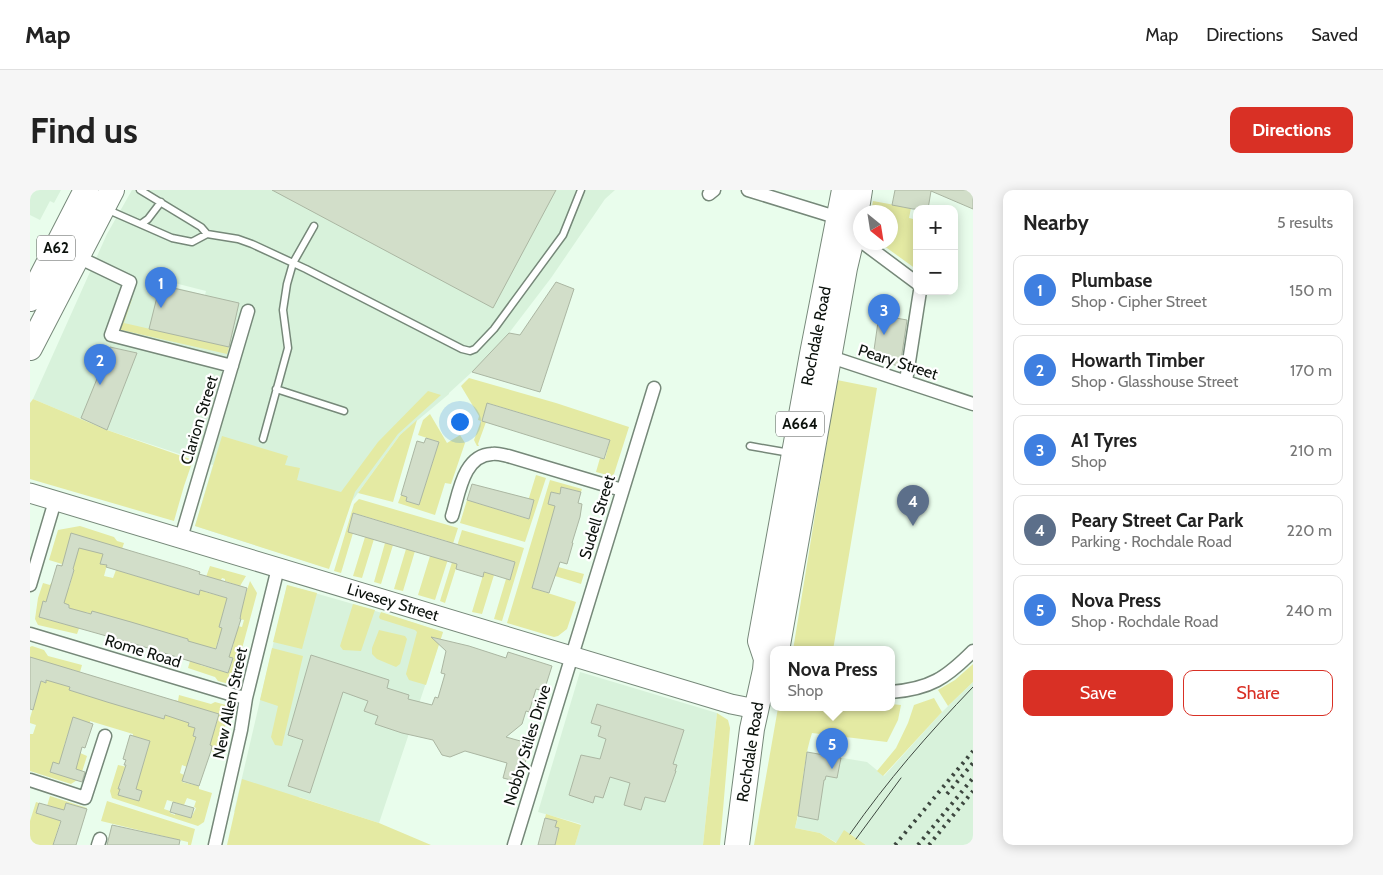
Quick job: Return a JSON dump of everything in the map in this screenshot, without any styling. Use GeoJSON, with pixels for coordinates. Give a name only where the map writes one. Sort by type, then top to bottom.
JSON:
{"type":"FeatureCollection","features":[{"type":"Feature","properties":{"kind":"highway","name":"Rochdale Road"},"geometry":{"type":"LineString","coordinates":[[737,845],[746,768],[756,709],[768,667],[760,641],[803,455],[821,356],[853,235],[844,190]]}},
{"type":"Feature","properties":{"kind":"highway","name":"Rochdale Road"},"geometry":{"type":"LineString","coordinates":[[858,205],[860,190]]}},
{"type":"Feature","properties":{"kind":"highway","name":"A62"},"geometry":{"type":"LineString","coordinates":[[30,348],[78,257],[95,198]]}},
{"type":"Feature","properties":{"kind":"highway","name":"A62"},"geometry":{"type":"LineString","coordinates":[[30,299],[95,198]]}},
{"type":"Feature","properties":{"kind":"street"},"geometry":{"type":"LineString","coordinates":[[748,190],[829,215],[853,235]]}},
{"type":"Feature","properties":{"kind":"street"},"geometry":{"type":"LineString","coordinates":[[873,250],[913,280]]}},
{"type":"Feature","properties":{"kind":"street"},"geometry":{"type":"LineString","coordinates":[[78,257],[130,282],[111,336],[232,366]]}},
{"type":"Feature","properties":{"kind":"street"},"geometry":{"type":"LineString","coordinates":[[906,381],[919,295]]}},
{"type":"Feature","properties":{"kind":"street","name":"Clarion Street"},"geometry":{"type":"LineString","coordinates":[[181,538],[248,311]]}},
{"type":"Feature","properties":{"kind":"street","name":"Peary Street"},"geometry":{"type":"LineString","coordinates":[[821,356],[840,360],[973,404]]}},
{"type":"Feature","properties":{"kind":"street","name":"Sudell Street"},"geometry":{"type":"LineString","coordinates":[[571,655],[654,388]]}},
{"type":"Feature","properties":{"kind":"street"},"geometry":{"type":"LineString","coordinates":[[452,516],[468,467],[474,460],[486,454],[508,456],[622,490]]}},
{"type":"Feature","properties":{"kind":"street","name":"Livesey Street"},"geometry":{"type":"LineString","coordinates":[[30,493],[731,704],[756,709]]}},
{"type":"Feature","properties":{"kind":"street"},"geometry":{"type":"LineString","coordinates":[[30,585],[55,501]]}},
{"type":"Feature","properties":{"kind":"street","name":"New Allen Street"},"geometry":{"type":"LineString","coordinates":[[215,845],[241,730],[246,698],[278,568]]}},
{"type":"Feature","properties":{"kind":"street","name":"Rome Road"},"geometry":{"type":"LineString","coordinates":[[30,634],[246,698]]}},
{"type":"Feature","properties":{"kind":"street"},"geometry":{"type":"LineString","coordinates":[[895,692],[917,689],[934,682],[960,664],[973,651]]}},
{"type":"Feature","properties":{"kind":"street","name":"Nobby Stiles Drive"},"geometry":{"type":"LineString","coordinates":[[514,845],[571,655]]}},
{"type":"Feature","properties":{"kind":"street"},"geometry":{"type":"LineString","coordinates":[[30,780],[85,798],[105,736]]}},
{"type":"Feature","properties":{"kind":"lane"},"geometry":{"type":"LineString","coordinates":[[140,190],[201,227],[207,234],[252,244],[462,349],[470,351],[494,329],[563,235],[581,190]]}},
{"type":"Feature","properties":{"kind":"lane"},"geometry":{"type":"LineString","coordinates":[[95,198],[141,224],[172,238],[192,242],[207,234]]}},
{"type":"Feature","properties":{"kind":"lane"},"geometry":{"type":"LineString","coordinates":[[141,224],[148,219],[161,202]]}},
{"type":"Feature","properties":{"kind":"lane"},"geometry":{"type":"LineString","coordinates":[[263,439],[288,348],[283,310],[287,284],[293,263],[314,226]]}},
{"type":"Feature","properties":{"kind":"lane"},"geometry":{"type":"LineString","coordinates":[[276,389],[344,411]]}},
{"type":"Feature","properties":{"kind":"lane"},"geometry":{"type":"LineString","coordinates":[[750,446],[803,455]]}},
{"type":"Feature","properties":{"kind":"shaded area"},"geometry":{"type":"Polygon","coordinates":[[[30,190],[61,190],[54,203],[50,201],[40,220],[30,215],[30,190]]]}},
{"type":"Feature","properties":{"kind":"shaded area"},"geometry":{"type":"Polygon","coordinates":[[[132,190],[615,190],[605,199],[551,278],[509,333],[449,394],[400,435],[350,504],[324,567],[195,526],[213,465],[107,430],[33,399],[107,234],[132,190]],[[151,277],[150,281],[205,295],[206,291],[151,277]]]}},
{"type":"Feature","properties":{"kind":"shaded area"},"geometry":{"type":"Polygon","coordinates":[[[287,585],[443,632],[379,823],[299,797],[234,812],[287,585]]]}},
{"type":"Feature","properties":{"kind":"shaded area"},"geometry":{"type":"Polygon","coordinates":[[[580,672],[717,713],[703,845],[575,845],[581,824],[538,812],[580,672]]]}},
{"type":"Feature","properties":{"kind":"shaded area"},"geometry":{"type":"Polygon","coordinates":[[[973,682],[973,845],[866,845],[850,834],[837,843],[820,833],[795,828],[807,752],[867,762],[884,776],[942,712],[973,682]]]}},
{"type":"Feature","properties":{"kind":"green space"},"geometry":{"type":"Polygon","coordinates":[[[873,201],[895,205],[872,205],[873,201]]]}},
{"type":"Feature","properties":{"kind":"green space"},"geometry":{"type":"Polygon","coordinates":[[[898,206],[911,208],[909,218],[913,219],[913,267],[890,250],[898,250],[898,206]]]}},
{"type":"Feature","properties":{"kind":"green space"},"geometry":{"type":"Polygon","coordinates":[[[130,290],[132,299],[124,323],[229,347],[227,354],[117,329],[130,290]]]}},
{"type":"Feature","properties":{"kind":"green space"},"geometry":{"type":"Polygon","coordinates":[[[469,378],[556,403],[629,427],[614,474],[611,476],[596,472],[600,458],[605,459],[610,440],[488,403],[482,420],[486,422],[478,444],[479,446],[477,446],[474,440],[481,421],[478,420],[479,416],[461,386],[469,378]]]}},
{"type":"Feature","properties":{"kind":"green space"},"geometry":{"type":"Polygon","coordinates":[[[837,380],[877,388],[834,646],[794,646],[837,380]]]}},
{"type":"Feature","properties":{"kind":"green space"},"geometry":{"type":"Polygon","coordinates":[[[428,391],[441,395],[398,434],[355,492],[329,569],[195,526],[222,436],[288,456],[285,465],[300,468],[297,480],[341,492],[378,442],[428,391]]]}},
{"type":"Feature","properties":{"kind":"green space"},"geometry":{"type":"Polygon","coordinates":[[[33,399],[107,430],[193,460],[174,521],[30,479],[30,403],[33,399]]]}},
{"type":"Feature","properties":{"kind":"green space"},"geometry":{"type":"Polygon","coordinates":[[[430,414],[447,443],[460,435],[465,443],[451,484],[445,483],[435,515],[398,503],[401,495],[407,497],[406,501],[419,505],[439,442],[418,435],[423,420],[430,414]]]}},
{"type":"Feature","properties":{"kind":"green space"},"geometry":{"type":"Polygon","coordinates":[[[417,420],[393,502],[358,493],[400,435],[417,420]]]}},
{"type":"Feature","properties":{"kind":"green space"},"geometry":{"type":"Polygon","coordinates":[[[536,475],[546,478],[525,542],[460,523],[467,500],[528,519],[533,503],[528,501],[536,475]]]}},
{"type":"Feature","properties":{"kind":"green space"},"geometry":{"type":"Polygon","coordinates":[[[550,480],[582,489],[581,492],[562,487],[560,494],[551,492],[548,504],[556,506],[532,588],[576,602],[567,629],[554,637],[507,623],[550,480]]]}},
{"type":"Feature","properties":{"kind":"green space"},"geometry":{"type":"Polygon","coordinates":[[[359,499],[458,528],[435,600],[418,595],[430,556],[441,559],[447,541],[354,513],[348,531],[353,533],[341,573],[334,571],[354,504],[359,499]]]}},
{"type":"Feature","properties":{"kind":"green space"},"geometry":{"type":"Polygon","coordinates":[[[80,526],[114,537],[117,541],[124,543],[122,549],[101,564],[107,565],[104,576],[113,578],[116,570],[199,595],[204,577],[206,577],[210,566],[246,576],[240,586],[225,581],[222,578],[205,592],[243,602],[250,581],[257,593],[233,682],[229,684],[218,681],[215,677],[188,668],[190,661],[187,661],[193,643],[188,641],[188,639],[85,612],[77,634],[38,625],[35,619],[38,598],[43,583],[50,585],[51,583],[69,588],[74,570],[49,560],[58,530],[80,526]],[[43,601],[39,617],[67,625],[69,605],[43,601]],[[224,609],[219,627],[236,632],[238,626],[242,627],[244,620],[240,619],[241,613],[224,609]],[[219,638],[214,653],[214,648],[209,647],[208,651],[204,650],[200,665],[228,673],[233,658],[229,657],[234,643],[219,638]]]}},
{"type":"Feature","properties":{"kind":"green space"},"geometry":{"type":"Polygon","coordinates":[[[462,530],[524,548],[502,621],[494,619],[506,579],[510,580],[515,562],[463,546],[445,603],[440,601],[462,530]]]}},
{"type":"Feature","properties":{"kind":"green space"},"geometry":{"type":"Polygon","coordinates":[[[365,537],[374,539],[362,578],[353,576],[365,537]]]}},
{"type":"Feature","properties":{"kind":"green space"},"geometry":{"type":"Polygon","coordinates":[[[385,543],[393,545],[381,584],[374,582],[385,543]]]}},
{"type":"Feature","properties":{"kind":"green space"},"geometry":{"type":"Polygon","coordinates":[[[406,549],[415,551],[403,591],[394,589],[406,549]]]}},
{"type":"Feature","properties":{"kind":"green space"},"geometry":{"type":"Polygon","coordinates":[[[558,567],[584,574],[581,584],[555,576],[558,567]]]}},
{"type":"Feature","properties":{"kind":"green space"},"geometry":{"type":"Polygon","coordinates":[[[484,572],[494,575],[482,614],[472,612],[484,572]]]}},
{"type":"Feature","properties":{"kind":"green space"},"geometry":{"type":"Polygon","coordinates":[[[287,585],[317,593],[302,649],[273,642],[287,585]]]}},
{"type":"Feature","properties":{"kind":"green space"},"geometry":{"type":"Polygon","coordinates":[[[353,604],[375,610],[361,651],[343,650],[340,646],[353,604]]]}},
{"type":"Feature","properties":{"kind":"green space"},"geometry":{"type":"Polygon","coordinates":[[[381,612],[443,632],[426,685],[409,680],[406,674],[417,632],[380,619],[381,612]]]}},
{"type":"Feature","properties":{"kind":"green space"},"geometry":{"type":"Polygon","coordinates":[[[379,630],[405,636],[407,639],[400,664],[396,667],[377,659],[372,654],[372,648],[379,630]]]}},
{"type":"Feature","properties":{"kind":"green space"},"geometry":{"type":"Polygon","coordinates":[[[30,647],[44,650],[48,656],[82,665],[80,672],[70,669],[64,685],[70,687],[69,690],[79,693],[80,690],[164,719],[165,715],[170,717],[175,700],[178,701],[179,695],[211,704],[215,702],[226,705],[228,709],[220,759],[212,756],[211,746],[195,741],[187,767],[182,765],[180,773],[184,775],[182,782],[199,786],[199,789],[212,793],[204,822],[198,826],[112,798],[110,791],[118,765],[141,770],[150,741],[90,721],[90,723],[73,718],[64,746],[87,756],[80,778],[71,784],[30,771],[30,734],[33,734],[36,725],[30,723],[30,718],[41,681],[45,683],[47,678],[30,657],[30,647]],[[191,706],[187,720],[196,723],[193,736],[207,741],[215,729],[219,714],[191,706]],[[187,798],[184,805],[167,800],[164,809],[175,815],[175,813],[191,818],[196,808],[194,807],[196,801],[187,798]]]}},
{"type":"Feature","properties":{"kind":"green space"},"geometry":{"type":"Polygon","coordinates":[[[272,648],[303,656],[282,746],[275,745],[271,737],[278,706],[260,700],[272,648]]]}},
{"type":"Feature","properties":{"kind":"green space"},"geometry":{"type":"Polygon","coordinates":[[[973,664],[973,682],[948,706],[938,690],[955,680],[973,664]]]}},
{"type":"Feature","properties":{"kind":"green space"},"geometry":{"type":"Polygon","coordinates":[[[934,698],[942,712],[883,776],[877,771],[896,748],[914,705],[934,698]]]}},
{"type":"Feature","properties":{"kind":"green space"},"geometry":{"type":"Polygon","coordinates":[[[895,704],[901,705],[898,720],[887,742],[812,733],[806,756],[795,828],[820,833],[836,843],[844,830],[866,845],[754,845],[777,711],[895,711],[895,704]]]}},
{"type":"Feature","properties":{"kind":"green space"},"geometry":{"type":"Polygon","coordinates":[[[717,713],[728,720],[730,728],[720,845],[703,845],[717,713]]]}},
{"type":"Feature","properties":{"kind":"green space"},"geometry":{"type":"Polygon","coordinates":[[[242,779],[379,823],[431,845],[227,845],[242,779]]]}},
{"type":"Feature","properties":{"kind":"green space"},"geometry":{"type":"Polygon","coordinates":[[[50,796],[87,809],[66,803],[53,845],[30,845],[30,821],[36,802],[39,803],[36,813],[44,816],[50,796]]]}},
{"type":"Feature","properties":{"kind":"green space"},"geometry":{"type":"Polygon","coordinates":[[[107,801],[195,829],[191,845],[188,845],[188,842],[101,821],[107,801]]]}},
{"type":"Feature","properties":{"kind":"green space"},"geometry":{"type":"Polygon","coordinates":[[[546,814],[581,825],[575,845],[555,845],[559,828],[555,827],[557,821],[545,818],[546,814]]]}},
{"type":"Feature","properties":{"kind":"building"},"geometry":{"type":"Polygon","coordinates":[[[272,190],[556,190],[493,308],[272,190]]]}},
{"type":"Feature","properties":{"kind":"building"},"geometry":{"type":"Polygon","coordinates":[[[895,190],[973,190],[973,209],[931,191],[929,205],[913,205],[913,209],[892,205],[895,190]]]}},
{"type":"Feature","properties":{"kind":"building"},"geometry":{"type":"Polygon","coordinates":[[[556,282],[574,289],[540,392],[472,372],[509,333],[520,335],[556,282]]]}},
{"type":"Feature","properties":{"kind":"building"},"geometry":{"type":"Polygon","coordinates":[[[160,285],[239,303],[229,347],[149,329],[160,285]]]}},
{"type":"Feature","properties":{"kind":"building"},"geometry":{"type":"Polygon","coordinates":[[[879,315],[907,320],[900,367],[873,357],[879,315]]]}},
{"type":"Feature","properties":{"kind":"building"},"geometry":{"type":"Polygon","coordinates":[[[110,347],[137,353],[107,430],[81,418],[110,347]]]}},
{"type":"Feature","properties":{"kind":"building"},"geometry":{"type":"Polygon","coordinates":[[[487,403],[610,440],[604,459],[482,421],[487,403]]]}},
{"type":"Feature","properties":{"kind":"building"},"geometry":{"type":"Polygon","coordinates":[[[426,438],[439,442],[419,505],[406,501],[407,497],[401,495],[417,441],[424,443],[426,438]]]}},
{"type":"Feature","properties":{"kind":"building"},"geometry":{"type":"Polygon","coordinates":[[[472,484],[534,500],[529,519],[467,500],[472,484]]]}},
{"type":"Feature","properties":{"kind":"building"},"geometry":{"type":"Polygon","coordinates":[[[561,487],[581,492],[578,503],[582,504],[567,564],[560,562],[549,593],[532,588],[555,506],[548,504],[551,492],[560,494],[561,487]]]}},
{"type":"Feature","properties":{"kind":"building"},"geometry":{"type":"Polygon","coordinates":[[[353,513],[515,562],[510,580],[484,572],[483,577],[456,569],[457,564],[348,532],[353,513]]]}},
{"type":"Feature","properties":{"kind":"building"},"geometry":{"type":"Polygon","coordinates":[[[71,533],[247,588],[241,619],[229,657],[233,658],[228,673],[39,617],[43,601],[46,602],[57,565],[62,566],[71,533]],[[79,548],[64,603],[69,605],[69,608],[91,614],[92,611],[216,649],[222,628],[219,627],[227,598],[200,590],[199,595],[106,567],[107,565],[100,564],[103,554],[79,548]]]}},
{"type":"Feature","properties":{"kind":"building"},"geometry":{"type":"Polygon","coordinates":[[[431,637],[469,646],[506,658],[508,652],[552,666],[544,691],[536,689],[529,712],[526,711],[522,724],[506,737],[531,744],[519,782],[503,778],[507,763],[465,751],[450,757],[442,755],[433,740],[375,724],[378,716],[364,711],[368,701],[343,692],[310,793],[288,786],[303,740],[288,735],[311,655],[389,680],[387,688],[409,695],[408,699],[432,705],[435,697],[438,698],[445,674],[441,673],[446,651],[431,637]]]}},
{"type":"Feature","properties":{"kind":"building"},"geometry":{"type":"Polygon","coordinates":[[[30,657],[219,714],[210,745],[212,746],[211,751],[199,786],[182,781],[196,737],[193,736],[195,728],[188,726],[189,723],[165,715],[164,719],[107,702],[69,690],[70,687],[46,680],[46,683],[41,681],[33,710],[30,709],[30,657]]]}},
{"type":"Feature","properties":{"kind":"building"},"geometry":{"type":"Polygon","coordinates":[[[597,704],[684,730],[673,764],[677,765],[676,771],[665,802],[645,797],[641,810],[624,805],[630,783],[610,777],[603,798],[595,796],[593,803],[569,795],[581,755],[600,759],[606,739],[598,736],[601,726],[591,723],[597,704]]]}},
{"type":"Feature","properties":{"kind":"building"},"geometry":{"type":"Polygon","coordinates":[[[73,717],[93,724],[85,748],[82,747],[76,769],[85,772],[82,782],[50,772],[53,762],[59,764],[73,717]]]}},
{"type":"Feature","properties":{"kind":"building"},"geometry":{"type":"Polygon","coordinates":[[[130,735],[150,741],[136,789],[142,791],[139,801],[118,795],[120,789],[118,789],[126,765],[124,765],[126,760],[123,759],[130,735]]]}},
{"type":"Feature","properties":{"kind":"building"},"geometry":{"type":"Polygon","coordinates":[[[807,752],[841,758],[837,778],[826,776],[824,780],[818,820],[798,816],[807,752]]]}},
{"type":"Feature","properties":{"kind":"building"},"geometry":{"type":"Polygon","coordinates":[[[173,802],[194,808],[191,818],[170,812],[173,802]]]}},
{"type":"Feature","properties":{"kind":"building"},"geometry":{"type":"Polygon","coordinates":[[[39,803],[64,810],[66,803],[87,809],[76,845],[53,845],[61,821],[36,813],[39,803]]]}},
{"type":"Feature","properties":{"kind":"building"},"geometry":{"type":"Polygon","coordinates":[[[545,818],[557,821],[555,827],[559,828],[555,845],[538,845],[545,818]]]}},
{"type":"Feature","properties":{"kind":"building"},"geometry":{"type":"Polygon","coordinates":[[[112,825],[180,840],[179,845],[107,845],[112,825]]]}},
{"type":"Feature","properties":{"kind":"tram line"},"geometry":{"type":"LineString","coordinates":[[850,834],[908,758],[973,687]]}},
{"type":"Feature","properties":{"kind":"tram line"},"geometry":{"type":"LineString","coordinates":[[856,839],[901,778]]}},
{"type":"Feature","properties":{"kind":"railway"},"geometry":{"type":"LineString","coordinates":[[895,845],[973,751]]}},
{"type":"Feature","properties":{"kind":"railway"},"geometry":{"type":"LineString","coordinates":[[947,794],[973,763]]}},
{"type":"Feature","properties":{"kind":"railway"},"geometry":{"type":"LineString","coordinates":[[918,845],[973,778]]}},
{"type":"Feature","properties":{"kind":"railway"},"geometry":{"type":"LineString","coordinates":[[929,845],[973,791]]}},
{"type":"Feature","properties":{"kind":"place","name":"Plumbase"},"geometry":{"type":"Point","coordinates":[161,308]}},
{"type":"Feature","properties":{"kind":"place","name":"A1 Tyres"},"geometry":{"type":"Point","coordinates":[884,335]}},
{"type":"Feature","properties":{"kind":"place","name":"Howarth Timber"},"geometry":{"type":"Point","coordinates":[100,385]}},
{"type":"Feature","properties":{"kind":"place","name":"Peary Street Car Park"},"geometry":{"type":"Point","coordinates":[913,526]}},
{"type":"Feature","properties":{"kind":"place","name":"Nova Press"},"geometry":{"type":"Point","coordinates":[832,769]}}]}
